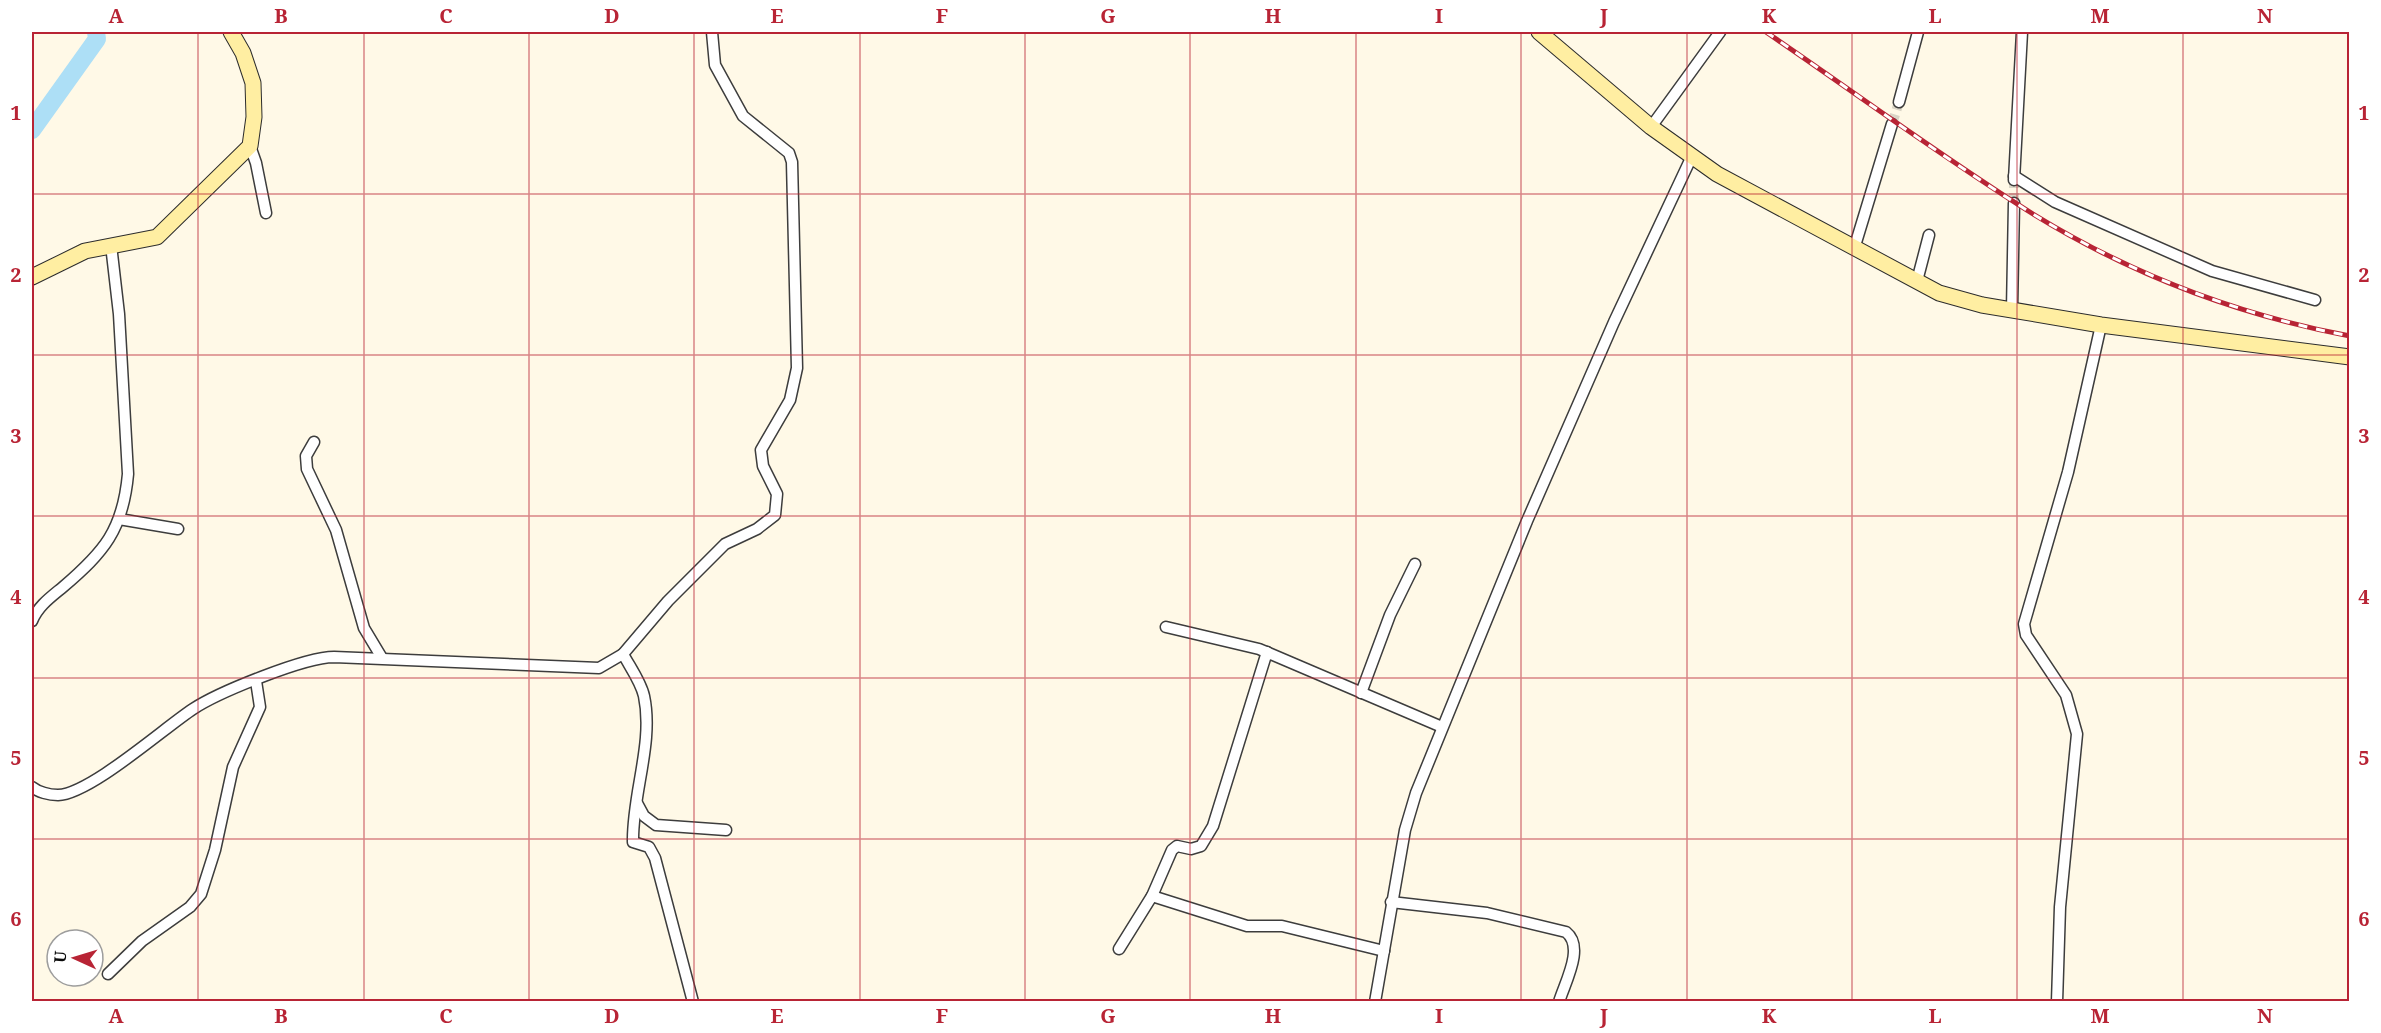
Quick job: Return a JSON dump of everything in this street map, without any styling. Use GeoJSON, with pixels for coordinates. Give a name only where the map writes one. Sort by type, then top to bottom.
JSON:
{"type":"FeatureCollection","features":[{"type":"Feature","properties":{"kind":"street"},"geometry":{"type":"LineString","coordinates":[[231,32],[243,53],[253,84],[254,117],[250,146],[266,213]]}},
{"type":"Feature","properties":{"kind":"street"},"geometry":{"type":"LineString","coordinates":[[32,787],[57,795],[77,790],[160,736],[193,709],[312,659],[382,658],[588,669],[607,665],[623,654],[668,601],[725,544],[757,529],[775,515],[777,494],[763,466],[761,450],[790,400],[796,380],[799,353],[792,158],[743,116],[716,64],[712,32]]}},
{"type":"Feature","properties":{"kind":"street"},"geometry":{"type":"LineString","coordinates":[[1539,32],[1651,127],[1717,174],[1854,249],[1946,295],[2012,310],[2101,325],[2349,357]]}},
{"type":"Feature","properties":{"kind":"street"},"geometry":{"type":"LineString","coordinates":[[1651,127],[1720,32]]}},
{"type":"Feature","properties":{"kind":"street"},"geometry":{"type":"LineString","coordinates":[[1899,102],[1918,32]]}},
{"type":"Feature","properties":{"kind":"street"},"geometry":{"type":"LineString","coordinates":[[2022,32],[2014,178],[2055,202],[2212,271],[2315,300]]}},
{"type":"Feature","properties":{"kind":"street"},"geometry":{"type":"LineString","coordinates":[[1854,249],[1892,124]]}},
{"type":"Feature","properties":{"kind":"street"},"geometry":{"type":"LineString","coordinates":[[32,278],[66,258],[112,253],[149,241],[164,232],[250,146]]}},
{"type":"Feature","properties":{"kind":"street"},"geometry":{"type":"LineString","coordinates":[[1375,1002],[1391,902],[1412,805],[1527,521],[1614,322],[1692,156]]}},
{"type":"Feature","properties":{"kind":"street"},"geometry":{"type":"LineString","coordinates":[[2012,310],[2014,203]]}},
{"type":"Feature","properties":{"kind":"street"},"geometry":{"type":"LineString","coordinates":[[1917,281],[1929,235]]}},
{"type":"Feature","properties":{"kind":"street"},"geometry":{"type":"LineString","coordinates":[[32,621],[44,603],[96,559],[119,519],[126,495],[128,474],[119,314],[112,253]]}},
{"type":"Feature","properties":{"kind":"street"},"geometry":{"type":"LineString","coordinates":[[2057,1002],[2060,907],[2077,734],[2066,695],[2026,635],[2024,624],[2068,472],[2101,325]]}},
{"type":"Feature","properties":{"kind":"street"},"geometry":{"type":"LineString","coordinates":[[314,442],[306,456],[307,469],[336,530],[364,628],[382,658]]}},
{"type":"Feature","properties":{"kind":"street"},"geometry":{"type":"LineString","coordinates":[[119,519],[178,529]]}},
{"type":"Feature","properties":{"kind":"street"},"geometry":{"type":"LineString","coordinates":[[1361,693],[1390,615],[1415,564]]}},
{"type":"Feature","properties":{"kind":"street"},"geometry":{"type":"LineString","coordinates":[[1166,627],[1267,652],[1442,727]]}},
{"type":"Feature","properties":{"kind":"street"},"geometry":{"type":"LineString","coordinates":[[1119,949],[1152,896],[1172,850],[1177,846],[1191,849],[1202,846],[1213,826],[1267,652]]}},
{"type":"Feature","properties":{"kind":"street"},"geometry":{"type":"LineString","coordinates":[[623,654],[643,693],[645,703],[645,730],[633,842],[650,848],[658,866],[693,1002]]}},
{"type":"Feature","properties":{"kind":"street"},"geometry":{"type":"LineString","coordinates":[[108,974],[142,941],[190,907],[201,894],[215,850],[233,767],[260,708],[256,681]]}},
{"type":"Feature","properties":{"kind":"street"},"geometry":{"type":"LineString","coordinates":[[637,802],[644,816],[656,825],[726,830]]}},
{"type":"Feature","properties":{"kind":"street"},"geometry":{"type":"LineString","coordinates":[[1152,896],[1238,924],[1252,927],[1282,926],[1384,951]]}},
{"type":"Feature","properties":{"kind":"street"},"geometry":{"type":"LineString","coordinates":[[1391,902],[1487,913],[1566,932],[1572,938],[1575,949],[1559,1002]]}},
{"type":"Feature","properties":{"kind":"waterway"},"geometry":{"type":"LineString","coordinates":[[32,130],[97,39],[96,32]]}},
{"type":"Feature","properties":{"kind":"tunnel"},"geometry":{"type":"LineString","coordinates":[[1892,124],[1899,102]]}},
{"type":"Feature","properties":{"kind":"tunnel"},"geometry":{"type":"LineString","coordinates":[[2014,180],[2014,203]]}},
{"type":"Feature","properties":{"kind":"railway"},"geometry":{"type":"LineString","coordinates":[[1766,32],[1999,192],[2033,214],[2107,255],[2226,304],[2350,336]]}}]}
